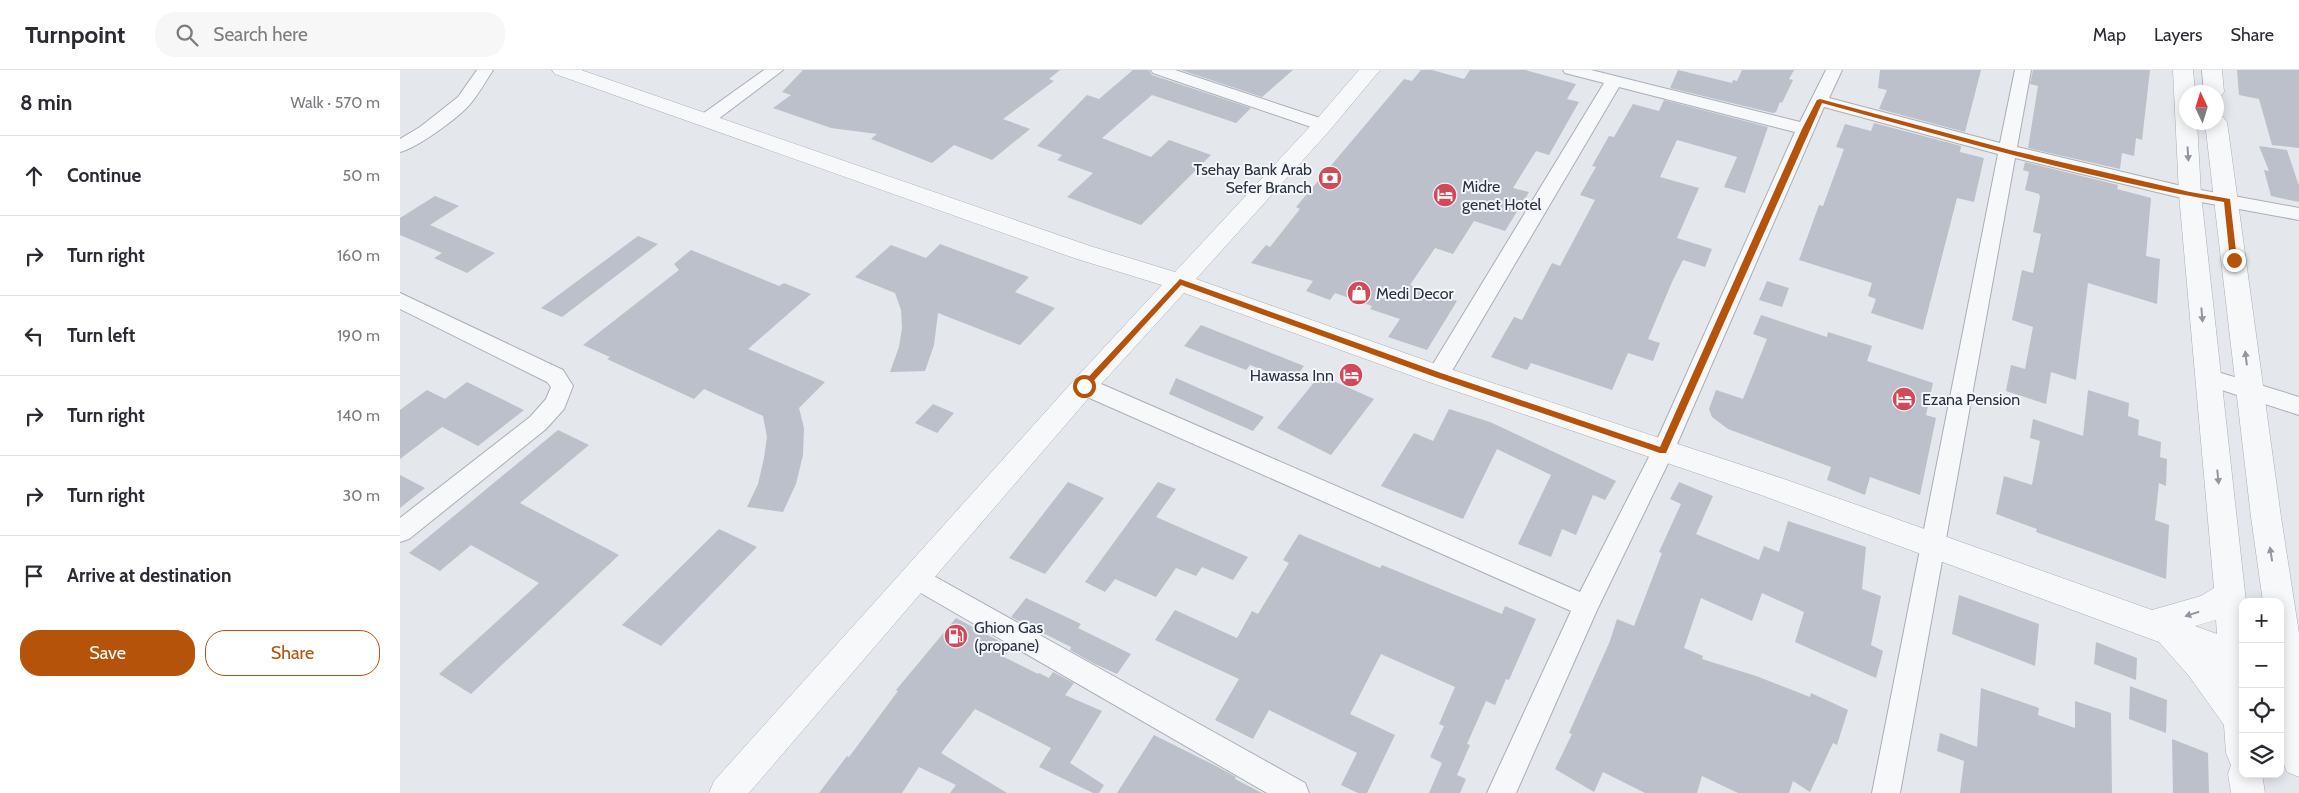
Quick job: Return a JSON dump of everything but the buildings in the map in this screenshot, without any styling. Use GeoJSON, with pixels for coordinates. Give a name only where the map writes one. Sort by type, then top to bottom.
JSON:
{"type":"FeatureCollection","features":[{"type":"Feature","properties":{"kind":"street"},"geometry":{"type":"LineString","coordinates":[[400,147],[426,131],[464,102],[485,70]]}},
{"type":"Feature","properties":{"kind":"street"},"geometry":{"type":"LineString","coordinates":[[562,70],[1082,252],[1180,282],[1438,375],[1774,487],[2239,657]]}},
{"type":"Feature","properties":{"kind":"street"},"geometry":{"type":"LineString","coordinates":[[706,119],[775,70]]}},
{"type":"Feature","properties":{"kind":"street"},"geometry":{"type":"LineString","coordinates":[[1159,70],[1323,125]]}},
{"type":"Feature","properties":{"kind":"street"},"geometry":{"type":"LineString","coordinates":[[726,793],[1084,386],[1323,125],[1370,70]]}},
{"type":"Feature","properties":{"kind":"street"},"geometry":{"type":"LineString","coordinates":[[1572,70],[1805,129]]}},
{"type":"Feature","properties":{"kind":"street"},"geometry":{"type":"LineString","coordinates":[[1501,793],[1586,606],[1663,451],[1805,129],[1834,70]]}},
{"type":"Feature","properties":{"kind":"street"},"geometry":{"type":"LineString","coordinates":[[1886,793],[1931,545],[2009,151],[2023,70]]}},
{"type":"Feature","properties":{"kind":"street"},"geometry":{"type":"LineString","coordinates":[[2183,70],[2190,194],[2230,594],[2239,657],[2238,717],[2240,733]]}},
{"type":"Feature","properties":{"kind":"street"},"geometry":{"type":"LineString","coordinates":[[2212,70],[2213,85]]}},
{"type":"Feature","properties":{"kind":"street"},"geometry":{"type":"LineString","coordinates":[[1438,375],[1614,81]]}},
{"type":"Feature","properties":{"kind":"street"},"geometry":{"type":"LineString","coordinates":[[1820,100],[2009,151],[2190,194],[2299,214]]}},
{"type":"Feature","properties":{"kind":"street"},"geometry":{"type":"LineString","coordinates":[[2217,130],[2266,517],[2278,598]]}},
{"type":"Feature","properties":{"kind":"street"},"geometry":{"type":"LineString","coordinates":[[400,300],[555,376],[562,386],[556,403],[538,423],[400,532]]}},
{"type":"Feature","properties":{"kind":"street"},"geometry":{"type":"LineString","coordinates":[[2208,377],[2299,406]]}},
{"type":"Feature","properties":{"kind":"street"},"geometry":{"type":"LineString","coordinates":[[1084,386],[1586,606]]}},
{"type":"Feature","properties":{"kind":"street"},"geometry":{"type":"LineString","coordinates":[[916,578],[1295,793]]}},
{"type":"Feature","properties":{"kind":"street"},"geometry":{"type":"LineString","coordinates":[[2160,628],[2210,608],[2230,594]]}},
{"type":"Feature","properties":{"kind":"street"},"geometry":{"type":"LineString","coordinates":[[2284,615],[2299,639]]}},
{"type":"Feature","properties":{"kind":"street"},"geometry":{"type":"LineString","coordinates":[[2160,628],[2200,665],[2238,717]]}},
{"type":"Feature","properties":{"kind":"street"},"geometry":{"type":"LineString","coordinates":[[2284,637],[2299,760]]}},
{"type":"Feature","properties":{"kind":"street"},"geometry":{"type":"LineString","coordinates":[[2246,778],[2248,793]]}},
{"type":"Feature","properties":{"kind":"place","name":"Tsehay Bank Arab Sefer Branch"},"geometry":{"type":"Point","coordinates":[1330,178]}},
{"type":"Feature","properties":{"kind":"place","name":"Midre genet Hotel"},"geometry":{"type":"Point","coordinates":[1445,195]}},
{"type":"Feature","properties":{"kind":"place","name":"Medi Decor"},"geometry":{"type":"Point","coordinates":[1359,293]}},
{"type":"Feature","properties":{"kind":"place","name":"Hawassa Inn"},"geometry":{"type":"Point","coordinates":[1351,375]}},
{"type":"Feature","properties":{"kind":"place","name":"Ezana Pension"},"geometry":{"type":"Point","coordinates":[1904,399]}},
{"type":"Feature","properties":{"kind":"place","name":"Ghion Gas (propane)"},"geometry":{"type":"Point","coordinates":[956,636]}},
{"type":"Feature","properties":{"kind":"route"},"geometry":{"type":"LineString","coordinates":[[1084,386],[1180,282],[1438,375],[1663,451],[1805,129],[1820,100],[2009,151],[2190,194],[2227,200],[2234,260]]}}]}
